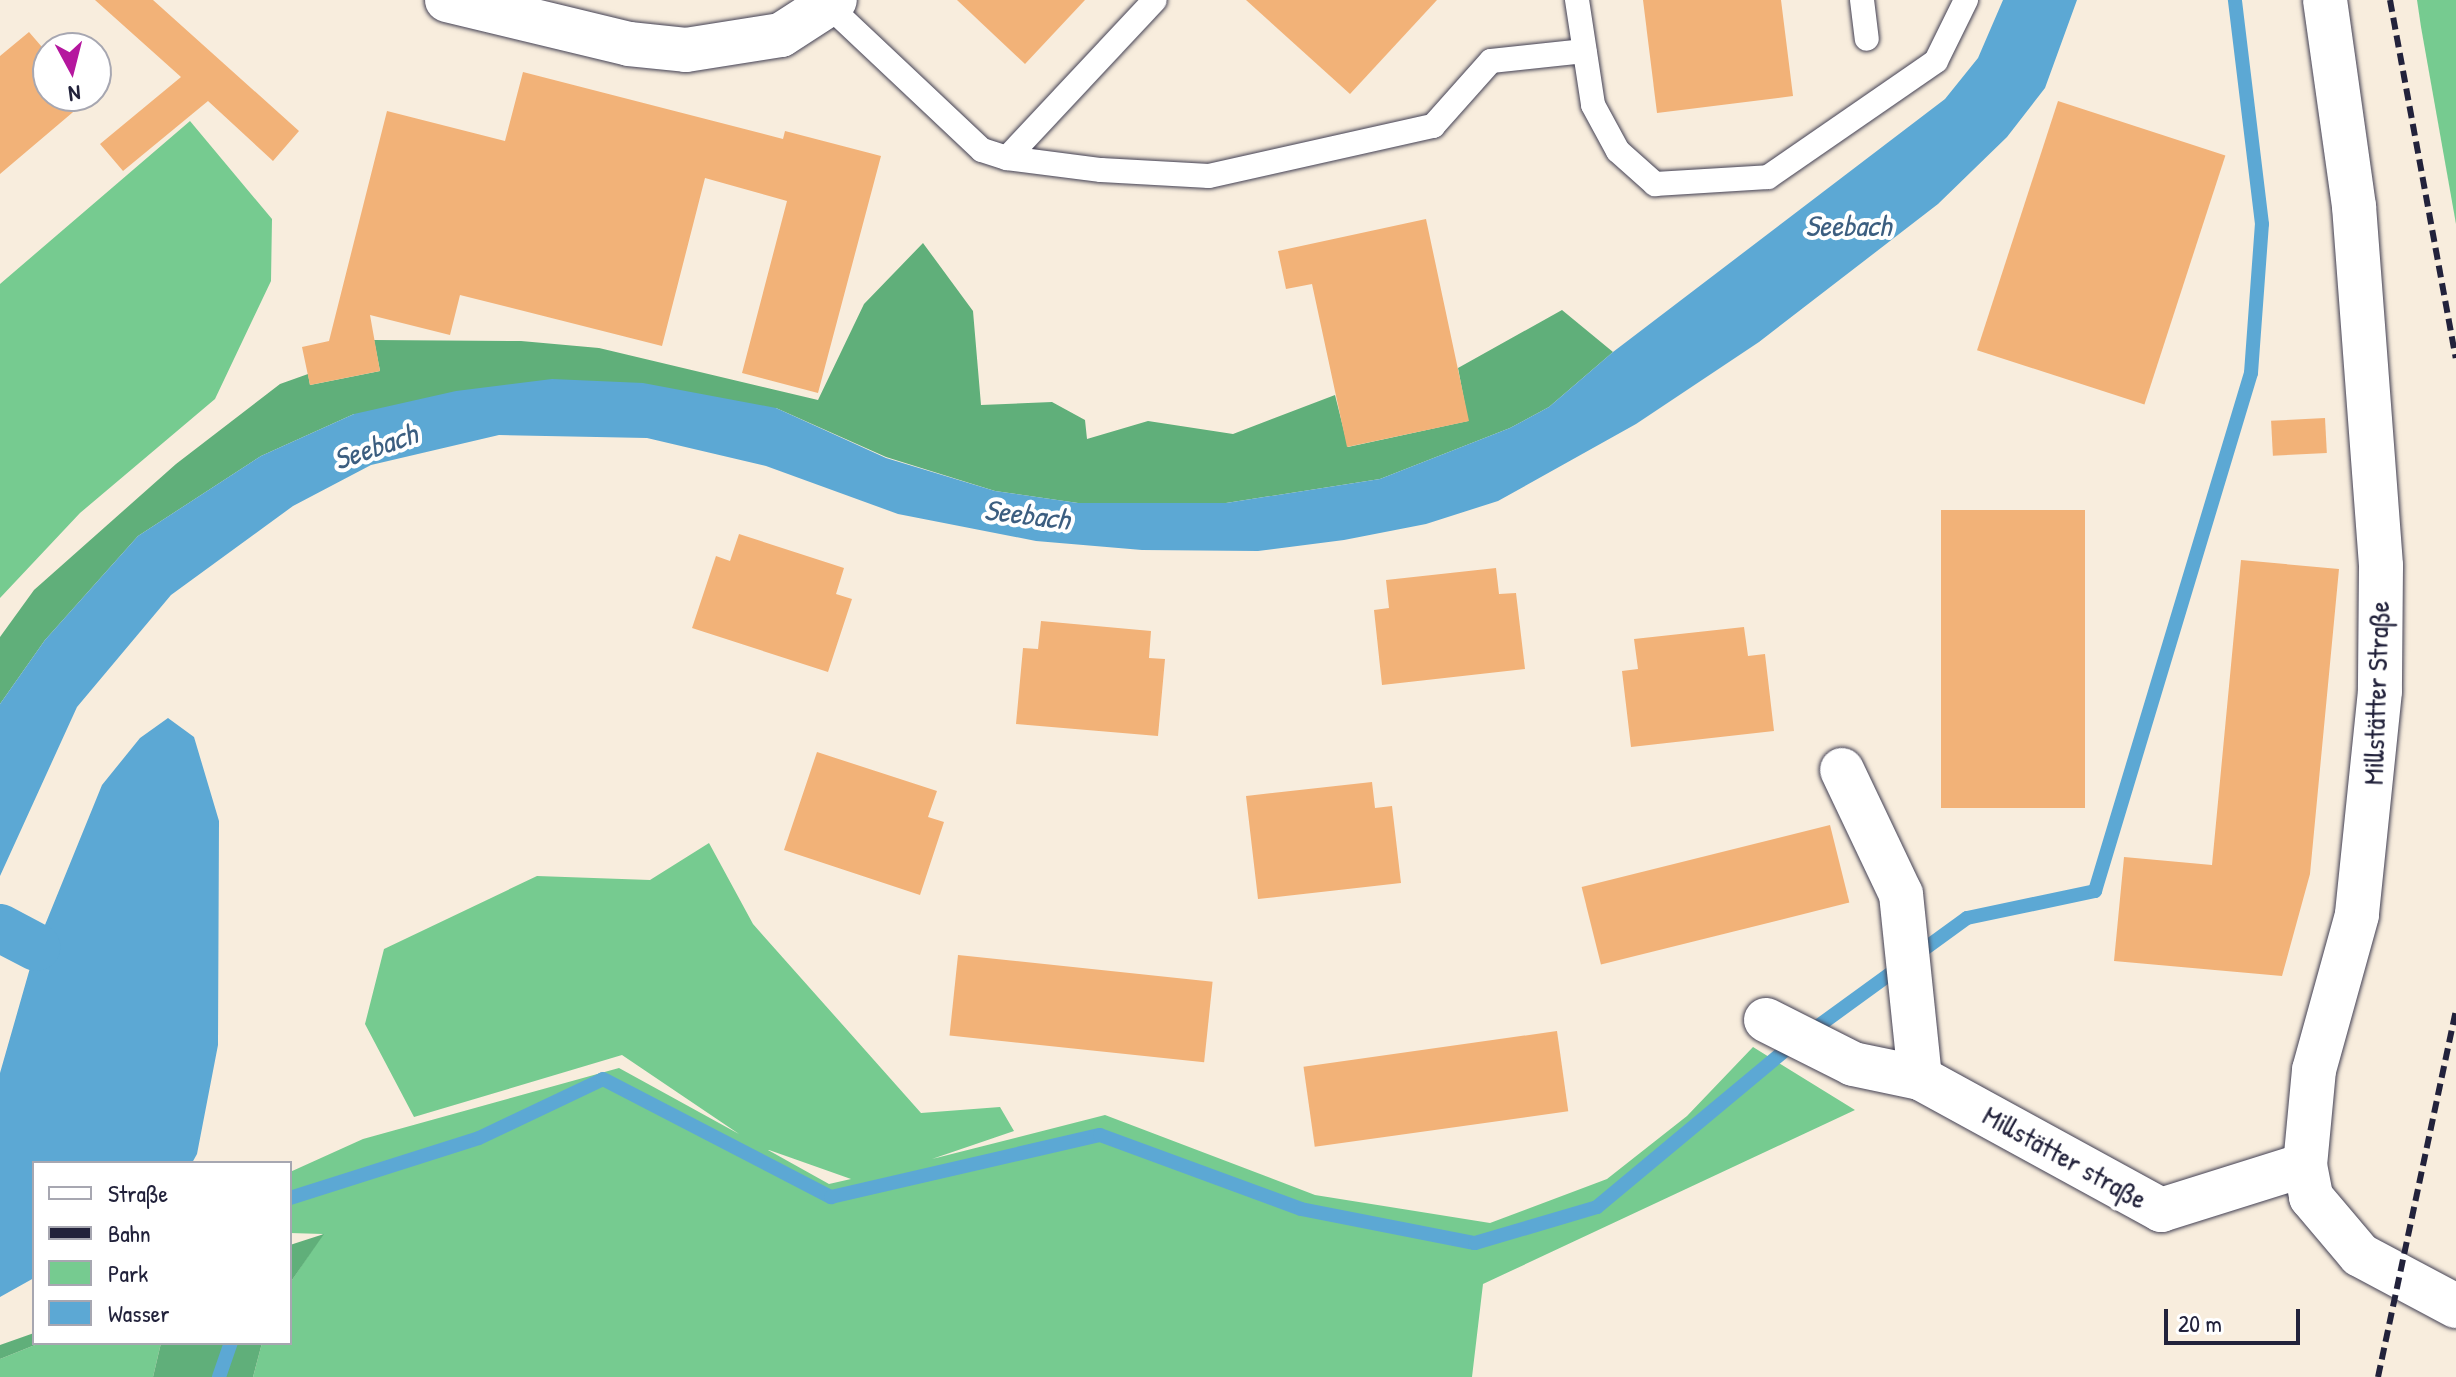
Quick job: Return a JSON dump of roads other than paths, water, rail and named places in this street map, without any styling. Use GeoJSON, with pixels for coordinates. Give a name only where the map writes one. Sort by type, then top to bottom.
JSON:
{"type":"FeatureCollection","features":[{"type":"Feature","properties":{"kind":"street"},"geometry":{"type":"LineString","coordinates":[[447,0],[629,44],[686,50],[781,35],[832,3]]}},
{"type":"Feature","properties":{"kind":"street","name":"Millstätter Straße"},"geometry":{"type":"LineString","coordinates":[[2325,0],[2354,206],[2381,566],[2380,691],[2357,915],[2314,1070],[2305,1165],[2311,1197],[2360,1255],[2456,1306]]}},
{"type":"Feature","properties":{"kind":"street"},"geometry":{"type":"LineString","coordinates":[[1842,770],[1901,894],[1920,1078]]}},
{"type":"Feature","properties":{"kind":"street","name":"Millstätter straße"},"geometry":{"type":"LineString","coordinates":[[1766,1020],[1853,1064],[1920,1078],[2161,1210],[2305,1165]]}},
{"type":"Feature","properties":{"kind":"lane"},"geometry":{"type":"LineString","coordinates":[[1007,158],[1155,0]]}},
{"type":"Feature","properties":{"kind":"lane"},"geometry":{"type":"LineString","coordinates":[[1577,0],[1593,105],[1618,151],[1655,184],[1768,177],[1936,61],[1966,0]]}},
{"type":"Feature","properties":{"kind":"lane"},"geometry":{"type":"LineString","coordinates":[[1862,0],[1867,39]]}},
{"type":"Feature","properties":{"kind":"lane"},"geometry":{"type":"LineString","coordinates":[[832,3],[982,150],[1007,158],[1209,176],[1433,126],[1491,61],[1584,51]]}},
{"type":"Feature","properties":{"kind":"water","name":"Seebach"},"geometry":{"type":"Polygon","coordinates":[[[2003,0],[2077,0],[2045,88],[2007,137],[1938,204],[1759,342],[1636,424],[1498,501],[1426,524],[1344,540],[1258,551],[1142,550],[1036,541],[898,514],[766,466],[647,438],[499,435],[371,465],[293,506],[171,595],[77,707],[0,876],[0,704],[45,640],[138,536],[261,456],[354,414],[456,391],[552,379],[643,383],[776,408],[886,458],[995,491],[1078,503],[1226,503],[1380,479],[1510,428],[1549,407],[1613,352],[1945,99],[1978,58],[2003,0]]]}},
{"type":"Feature","properties":{"kind":"water"},"geometry":{"type":"Polygon","coordinates":[[[168,718],[194,737],[219,821],[218,1045],[197,1154],[193,1161],[32,1161],[32,1279],[0,1297],[0,1073],[36,947],[102,785],[140,738],[168,718]]]}},
{"type":"Feature","properties":{"kind":"waterway"},"geometry":{"type":"LineString","coordinates":[[292,1197],[479,1138],[603,1079],[831,1197],[1100,1135],[1301,1209],[1475,1243],[1597,1207],[1788,1048],[1967,918],[2095,891],[2251,373],[2262,224],[2235,0]]}},
{"type":"Feature","properties":{"kind":"waterway"},"geometry":{"type":"LineString","coordinates":[[0,928],[36,947]]}},
{"type":"Feature","properties":{"kind":"waterway"},"geometry":{"type":"LineString","coordinates":[[219,1377],[230,1345]]}},
{"type":"Feature","properties":{"kind":"railway"},"geometry":{"type":"LineString","coordinates":[[2390,0],[2456,358]]}},
{"type":"Feature","properties":{"kind":"railway"},"geometry":{"type":"LineString","coordinates":[[2378,1377],[2456,1011]]}}]}
